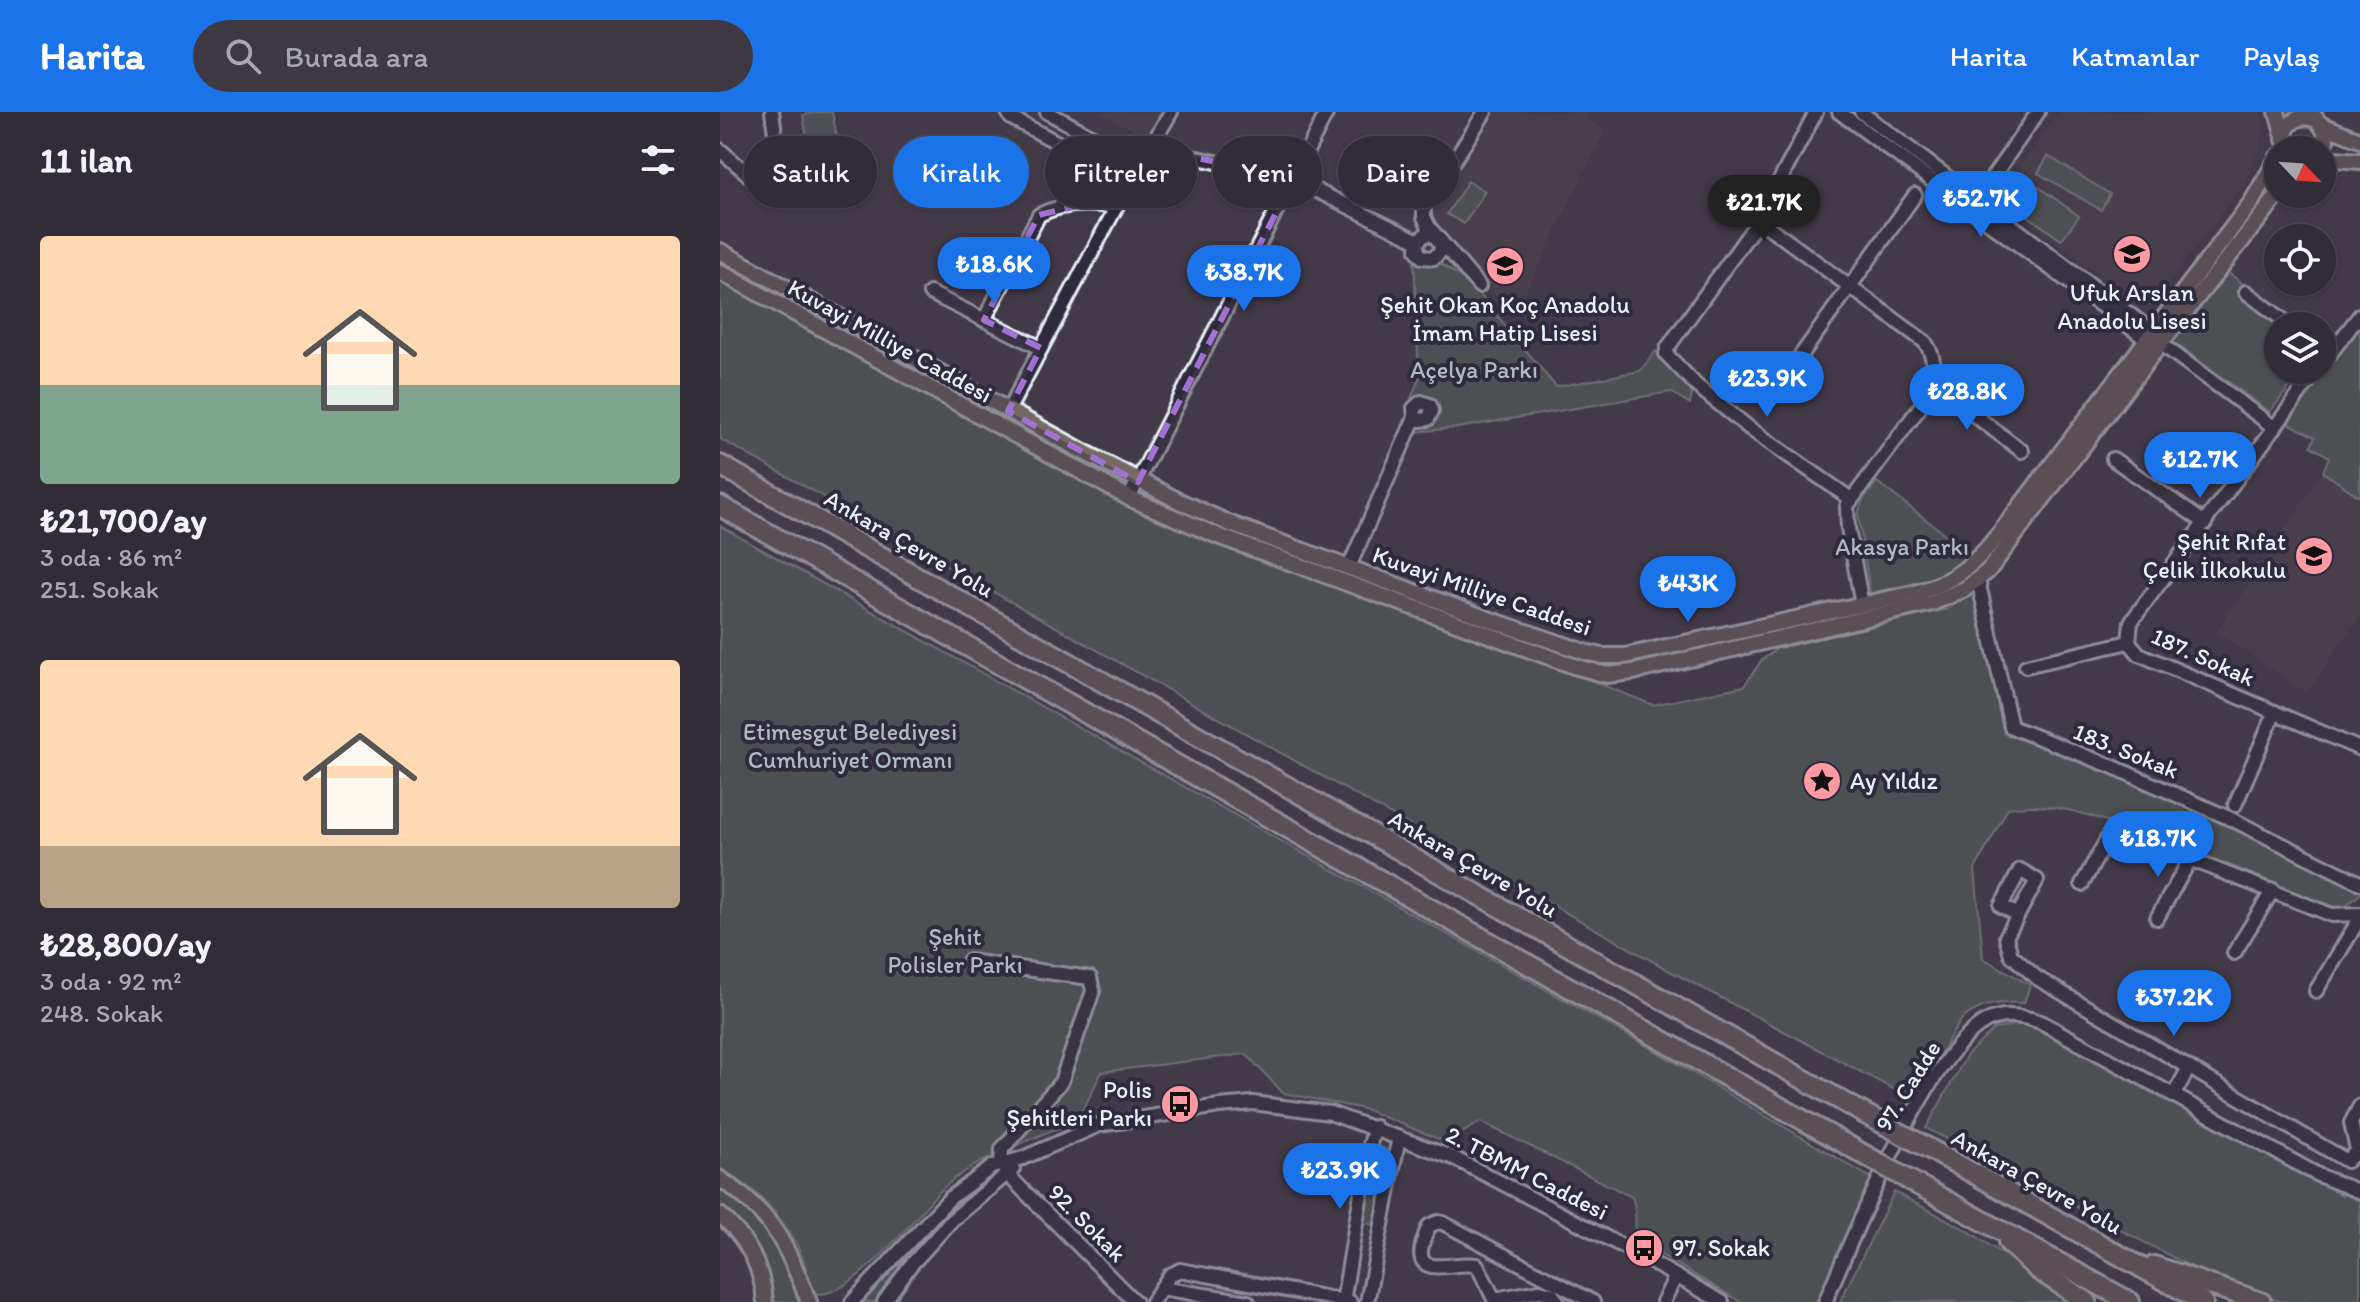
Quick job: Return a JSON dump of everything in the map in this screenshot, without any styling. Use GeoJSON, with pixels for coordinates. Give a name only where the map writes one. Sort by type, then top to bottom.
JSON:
{"type":"FeatureCollection","features":[{"type":"Feature","properties":{"kind":"highway","name":"Ankara Çevre Yolu"},"geometry":{"type":"LineString","coordinates":[[720,465],[1863,1113],[2203,1302]]}},
{"type":"Feature","properties":{"kind":"highway"},"geometry":{"type":"LineString","coordinates":[[720,506],[1847,1145],[2130,1302]]}},
{"type":"Feature","properties":{"kind":"highway"},"geometry":{"type":"LineString","coordinates":[[1982,1219],[2037,1269],[2087,1302]]}},
{"type":"Feature","properties":{"kind":"highway"},"geometry":{"type":"LineString","coordinates":[[2121,1256],[2261,1302]]}},
{"type":"Feature","properties":{"kind":"main road"},"geometry":{"type":"LineString","coordinates":[[2277,112],[2282,136]]}},
{"type":"Feature","properties":{"kind":"main road"},"geometry":{"type":"LineString","coordinates":[[2285,136],[2292,122],[2304,117],[2317,119],[2360,140]]}},
{"type":"Feature","properties":{"kind":"main road"},"geometry":{"type":"LineString","coordinates":[[2336,159],[2360,161]]}},
{"type":"Feature","properties":{"kind":"main road","name":"Kuvayi Milliye Caddesi"},"geometry":{"type":"LineString","coordinates":[[720,251],[1138,482],[1233,525],[1491,620],[1602,656],[1730,642],[1932,603],[1950,597],[1978,580],[2027,522],[2158,341],[2264,181]]}},
{"type":"Feature","properties":{"kind":"main road","name":"Kuvayi Milliye Caddesi"},"geometry":{"type":"LineString","coordinates":[[720,272],[1129,498],[1233,541],[1600,674],[1633,672],[1862,605],[1935,588],[1952,580],[1973,564],[2267,208]]}},
{"type":"Feature","properties":{"kind":"main road"},"geometry":{"type":"LineString","coordinates":[[720,1179],[757,1206],[774,1227],[809,1302]]}},
{"type":"Feature","properties":{"kind":"main road"},"geometry":{"type":"LineString","coordinates":[[720,1215],[738,1232],[751,1251],[761,1278],[765,1302]]}},
{"type":"Feature","properties":{"kind":"street"},"geometry":{"type":"LineString","coordinates":[[772,112],[775,136]]}},
{"type":"Feature","properties":{"kind":"street"},"geometry":{"type":"LineString","coordinates":[[1008,112],[1011,118],[1045,136]]}},
{"type":"Feature","properties":{"kind":"street"},"geometry":{"type":"LineString","coordinates":[[1047,112],[1091,136]]}},
{"type":"Feature","properties":{"kind":"street"},"geometry":{"type":"LineString","coordinates":[[1157,136],[1171,112]]}},
{"type":"Feature","properties":{"kind":"street"},"geometry":{"type":"LineString","coordinates":[[1315,136],[1327,112]]}},
{"type":"Feature","properties":{"kind":"street"},"geometry":{"type":"LineString","coordinates":[[1479,286],[1440,240],[1424,217],[1424,207],[1485,112]]}},
{"type":"Feature","properties":{"kind":"street"},"geometry":{"type":"LineString","coordinates":[[1816,112],[1759,220],[1666,354],[1697,386],[1749,428],[1851,499]]}},
{"type":"Feature","properties":{"kind":"street"},"geometry":{"type":"LineString","coordinates":[[1839,112],[2275,428]]}},
{"type":"Feature","properties":{"kind":"street"},"geometry":{"type":"LineString","coordinates":[[1861,112],[1978,198],[2158,341]]}},
{"type":"Feature","properties":{"kind":"street"},"geometry":{"type":"LineString","coordinates":[[1978,198],[2038,112]]}},
{"type":"Feature","properties":{"kind":"street"},"geometry":{"type":"LineString","coordinates":[[720,150],[744,171]]}},
{"type":"Feature","properties":{"kind":"street"},"geometry":{"type":"LineString","coordinates":[[1322,193],[1418,241]]}},
{"type":"Feature","properties":{"kind":"street"},"geometry":{"type":"LineString","coordinates":[[1782,382],[1915,195]]}},
{"type":"Feature","properties":{"kind":"street"},"geometry":{"type":"LineString","coordinates":[[984,320],[1039,215],[1062,208]]}},
{"type":"Feature","properties":{"kind":"street"},"geometry":{"type":"LineString","coordinates":[[1008,411],[1115,208]]}},
{"type":"Feature","properties":{"kind":"street"},"geometry":{"type":"LineString","coordinates":[[1129,498],[1278,208]]}},
{"type":"Feature","properties":{"kind":"street"},"geometry":{"type":"LineString","coordinates":[[1759,220],[1925,342],[1934,363],[1933,384],[1920,407],[1851,499],[1846,514],[1862,605]]}},
{"type":"Feature","properties":{"kind":"street"},"geometry":{"type":"LineString","coordinates":[[1418,241],[1426,234],[1440,240]]}},
{"type":"Feature","properties":{"kind":"street"},"geometry":{"type":"LineString","coordinates":[[1418,241],[1419,254],[1430,259],[1440,252],[1440,240]]}},
{"type":"Feature","properties":{"kind":"street"},"geometry":{"type":"LineString","coordinates":[[2246,292],[2272,312]]}},
{"type":"Feature","properties":{"kind":"street"},"geometry":{"type":"LineString","coordinates":[[930,293],[1041,348]]}},
{"type":"Feature","properties":{"kind":"street"},"geometry":{"type":"LineString","coordinates":[[2336,342],[2360,315]]}},
{"type":"Feature","properties":{"kind":"street"},"geometry":{"type":"LineString","coordinates":[[1933,384],[2022,451]]}},
{"type":"Feature","properties":{"kind":"street"},"geometry":{"type":"LineString","coordinates":[[2129,642],[2131,622],[2307,384]]}},
{"type":"Feature","properties":{"kind":"street"},"geometry":{"type":"LineString","coordinates":[[1349,567],[1415,417]]}},
{"type":"Feature","properties":{"kind":"street"},"geometry":{"type":"LineString","coordinates":[[2113,459],[2205,523]]}},
{"type":"Feature","properties":{"kind":"street","name":"183. Sokak"},"geometry":{"type":"LineString","coordinates":[[1978,580],[2011,727],[2111,766],[2229,818],[2360,883]]}},
{"type":"Feature","properties":{"kind":"street","name":"187. Sokak"},"geometry":{"type":"LineString","coordinates":[[2026,666],[2129,642],[2139,654],[2360,749]]}},
{"type":"Feature","properties":{"kind":"street"},"geometry":{"type":"LineString","coordinates":[[2235,805],[2275,712]]}},
{"type":"Feature","properties":{"kind":"street"},"geometry":{"type":"LineString","coordinates":[[2082,884],[2113,829],[2332,915],[2360,916],[2316,991]]}},
{"type":"Feature","properties":{"kind":"street"},"geometry":{"type":"LineString","coordinates":[[2157,918],[2191,858]]}},
{"type":"Feature","properties":{"kind":"street"},"geometry":{"type":"LineString","coordinates":[[2234,953],[2273,890]]}},
{"type":"Feature","properties":{"kind":"street"},"geometry":{"type":"LineString","coordinates":[[2018,915],[2006,937],[2011,955],[2037,978],[2347,1161],[2358,1149],[2351,1123],[2360,1106]]}},
{"type":"Feature","properties":{"kind":"street"},"geometry":{"type":"LineString","coordinates":[[969,961],[1090,978],[1093,986],[1061,1082],[1002,1149],[1004,1168]]}},
{"type":"Feature","properties":{"kind":"street","name":"97. Cadde"},"geometry":{"type":"LineString","coordinates":[[1825,1302],[1879,1181],[1922,1099],[1949,1057],[1982,1024],[1999,1016],[2019,1015],[2041,1022],[2318,1175],[2360,1192]]}},
{"type":"Feature","properties":{"kind":"street"},"geometry":{"type":"LineString","coordinates":[[2173,1096],[2189,1068]]}},
{"type":"Feature","properties":{"kind":"street","name":"2. TBMM Caddesi"},"geometry":{"type":"LineString","coordinates":[[852,1302],[950,1198],[978,1176],[1004,1168],[1099,1125],[1253,1103],[1330,1113],[1454,1158],[1722,1302]]}},
{"type":"Feature","properties":{"kind":"street"},"geometry":{"type":"LineString","coordinates":[[1152,1302],[1170,1275],[1180,1270],[1346,1301],[1368,1151],[1375,1127]]}},
{"type":"Feature","properties":{"kind":"street"},"geometry":{"type":"LineString","coordinates":[[1367,1302],[1399,1137]]}},
{"type":"Feature","properties":{"kind":"street","name":"2. TBMM Caddesi"},"geometry":{"type":"LineString","coordinates":[[884,1302],[902,1275],[1004,1168]]}},
{"type":"Feature","properties":{"kind":"street","name":"92. Sokak"},"geometry":{"type":"LineString","coordinates":[[1004,1168],[1135,1302]]}},
{"type":"Feature","properties":{"kind":"street"},"geometry":{"type":"LineString","coordinates":[[1558,1302],[1546,1291],[1494,1299],[1477,1265],[1431,1266],[1421,1251],[1429,1226],[1443,1223],[1593,1302]]}},
{"type":"Feature","properties":{"kind":"street"},"geometry":{"type":"LineString","coordinates":[[1663,1302],[1676,1276]]}},
{"type":"Feature","properties":{"kind":"street"},"geometry":{"type":"LineString","coordinates":[[1255,1302],[1258,1284]]}},
{"type":"Feature","properties":{"kind":"street"},"geometry":{"type":"LineString","coordinates":[[1161,1288],[1248,1302]]}},
{"type":"Feature","properties":{"kind":"highlighted area"},"geometry":{"type":"Polygon","coordinates":[[[1150,148],[1221,163],[1280,205],[1138,482],[1008,411],[1041,348],[984,320],[1039,215],[1089,203],[1116,207],[1134,171],[1127,150],[1150,148]]]}},
{"type":"Feature","properties":{"kind":"shaded area"},"geometry":{"type":"Polygon","coordinates":[[[1097,112],[1164,112],[1151,136],[1097,112]]]}},
{"type":"Feature","properties":{"kind":"shaded area","name":"Şehit Okan Koç Anadolu İmam Hatip Lisesi"},"geometry":{"type":"Polygon","coordinates":[[[1493,112],[1587,112],[1584,118],[1605,130],[1513,318],[1428,214],[1432,208],[1459,208],[1459,165],[1493,112]]]}},
{"type":"Feature","properties":{"kind":"shaded area","name":"Ufuk Arslan Anadolu Lisesi"},"geometry":{"type":"Polygon","coordinates":[[[2059,112],[2261,112],[2264,126],[2257,155],[2243,185],[2147,310],[1999,198],[2059,112]]]}},
{"type":"Feature","properties":{"kind":"shaded area","name":"Şehit Rıfat Çelik İlkokulu"},"geometry":{"type":"Polygon","coordinates":[[[2323,472],[2360,497],[2360,615],[2307,693],[2216,632],[2323,472]]]}},
{"type":"Feature","properties":{"kind":"green space"},"geometry":{"type":"Polygon","coordinates":[[[832,112],[837,136],[807,136],[803,115],[832,112]]]}},
{"type":"Feature","properties":{"kind":"green space"},"geometry":{"type":"Polygon","coordinates":[[[2048,156],[2110,194],[2101,210],[2038,173],[2048,156]]]}},
{"type":"Feature","properties":{"kind":"green space"},"geometry":{"type":"Polygon","coordinates":[[[1468,181],[1485,191],[1464,224],[1447,214],[1451,208],[1459,208],[1459,195],[1468,181]]]}},
{"type":"Feature","properties":{"kind":"green space"},"geometry":{"type":"Polygon","coordinates":[[[2032,182],[2079,216],[2061,240],[2015,206],[2032,182]]]}},
{"type":"Feature","properties":{"kind":"green space","name":"Açelya Parkı"},"geometry":{"type":"Polygon","coordinates":[[[1416,256],[1437,261],[1473,286],[1556,387],[1640,371],[1656,351],[1689,387],[1692,394],[1690,404],[1671,392],[1457,428],[1414,432],[1416,427],[1431,423],[1421,397],[1411,398],[1419,379],[1416,256]]]}},
{"type":"Feature","properties":{"kind":"green space"},"geometry":{"type":"Polygon","coordinates":[[[2225,270],[2243,284],[2243,299],[2264,315],[2264,384],[2292,384],[2270,412],[2172,341],[2225,270]]]}},
{"type":"Feature","properties":{"kind":"green space"},"geometry":{"type":"Polygon","coordinates":[[[720,280],[1125,504],[1226,548],[1542,661],[1653,705],[1744,686],[1761,661],[1778,648],[1948,609],[1970,593],[1977,597],[2004,734],[2051,747],[2360,886],[2360,894],[2340,911],[2191,850],[2091,816],[2042,806],[2008,808],[1975,869],[1983,958],[2030,985],[2024,1003],[1991,1005],[1961,1020],[1912,1099],[1672,972],[720,439],[720,280]]]}},
{"type":"Feature","properties":{"kind":"green space"},"geometry":{"type":"Polygon","coordinates":[[[2360,326],[2360,497],[2323,472],[2329,457],[2311,446],[2315,437],[2288,423],[2317,384],[2336,384],[2336,358],[2360,326]]]}},
{"type":"Feature","properties":{"kind":"green space","name":"Akasya Parkı"},"geometry":{"type":"Polygon","coordinates":[[[1877,482],[1971,554],[1936,576],[1870,593],[1858,514],[1863,499],[1877,482]]]}},
{"type":"Feature","properties":{"kind":"green space","name":"Etimesgut Belediyesi Cumhuriyet Ormanı"},"geometry":{"type":"Polygon","coordinates":[[[720,526],[1659,1053],[1876,1181],[1819,1302],[1741,1302],[1636,1240],[1632,1197],[1481,1122],[1446,1142],[1364,1109],[1283,1093],[1246,1054],[1102,1072],[1075,1120],[999,1153],[959,1175],[863,1272],[829,1292],[815,1293],[800,1252],[776,1214],[756,1193],[720,1168],[720,526]]]}},
{"type":"Feature","properties":{"kind":"green space"},"geometry":{"type":"Polygon","coordinates":[[[2025,1023],[2059,1038],[2342,1195],[2353,1194],[2360,1200],[2360,1302],[2283,1302],[2224,1284],[1926,1128],[1967,1055],[1994,1029],[2025,1023]]]}},
{"type":"Feature","properties":{"kind":"green space"},"geometry":{"type":"Polygon","coordinates":[[[1374,1144],[1388,1150],[1390,1159],[1375,1225],[1361,1223],[1374,1144]]]}},
{"type":"Feature","properties":{"kind":"green space"},"geometry":{"type":"Polygon","coordinates":[[[998,1170],[999,1173],[963,1200],[931,1232],[876,1302],[860,1302],[950,1206],[998,1170]]]}},
{"type":"Feature","properties":{"kind":"green space"},"geometry":{"type":"Polygon","coordinates":[[[720,1189],[749,1211],[760,1224],[778,1253],[801,1302],[773,1302],[756,1250],[720,1207],[720,1189]]]}},
{"type":"Feature","properties":{"kind":"green space"},"geometry":{"type":"Polygon","coordinates":[[[1894,1192],[1967,1230],[2073,1302],[1840,1302],[1894,1192]]]}},
{"type":"Feature","properties":{"kind":"place","name":"Ufuk Arslan Anadolu Lisesi"},"geometry":{"type":"Point","coordinates":[2132,254]}},
{"type":"Feature","properties":{"kind":"place","name":"Şehit Okan Koç Anadolu İmam Hatip Lisesi"},"geometry":{"type":"Point","coordinates":[1505,266]}},
{"type":"Feature","properties":{"kind":"place","name":"Şehit Rıfat Çelik İlkokulu"},"geometry":{"type":"Point","coordinates":[2314,556]}},
{"type":"Feature","properties":{"kind":"place","name":"Ay Yıldız"},"geometry":{"type":"Point","coordinates":[1822,781]}},
{"type":"Feature","properties":{"kind":"place","name":"Polis Şehitleri Parkı"},"geometry":{"type":"Point","coordinates":[1180,1104]}},
{"type":"Feature","properties":{"kind":"place","name":"97. Sokak"},"geometry":{"type":"Point","coordinates":[1644,1248]}},
{"type":"Feature","properties":{"kind":"park label","name":"Şehit Polisler Parkı"},"geometry":{"type":"Point","coordinates":[955,951]}}]}
